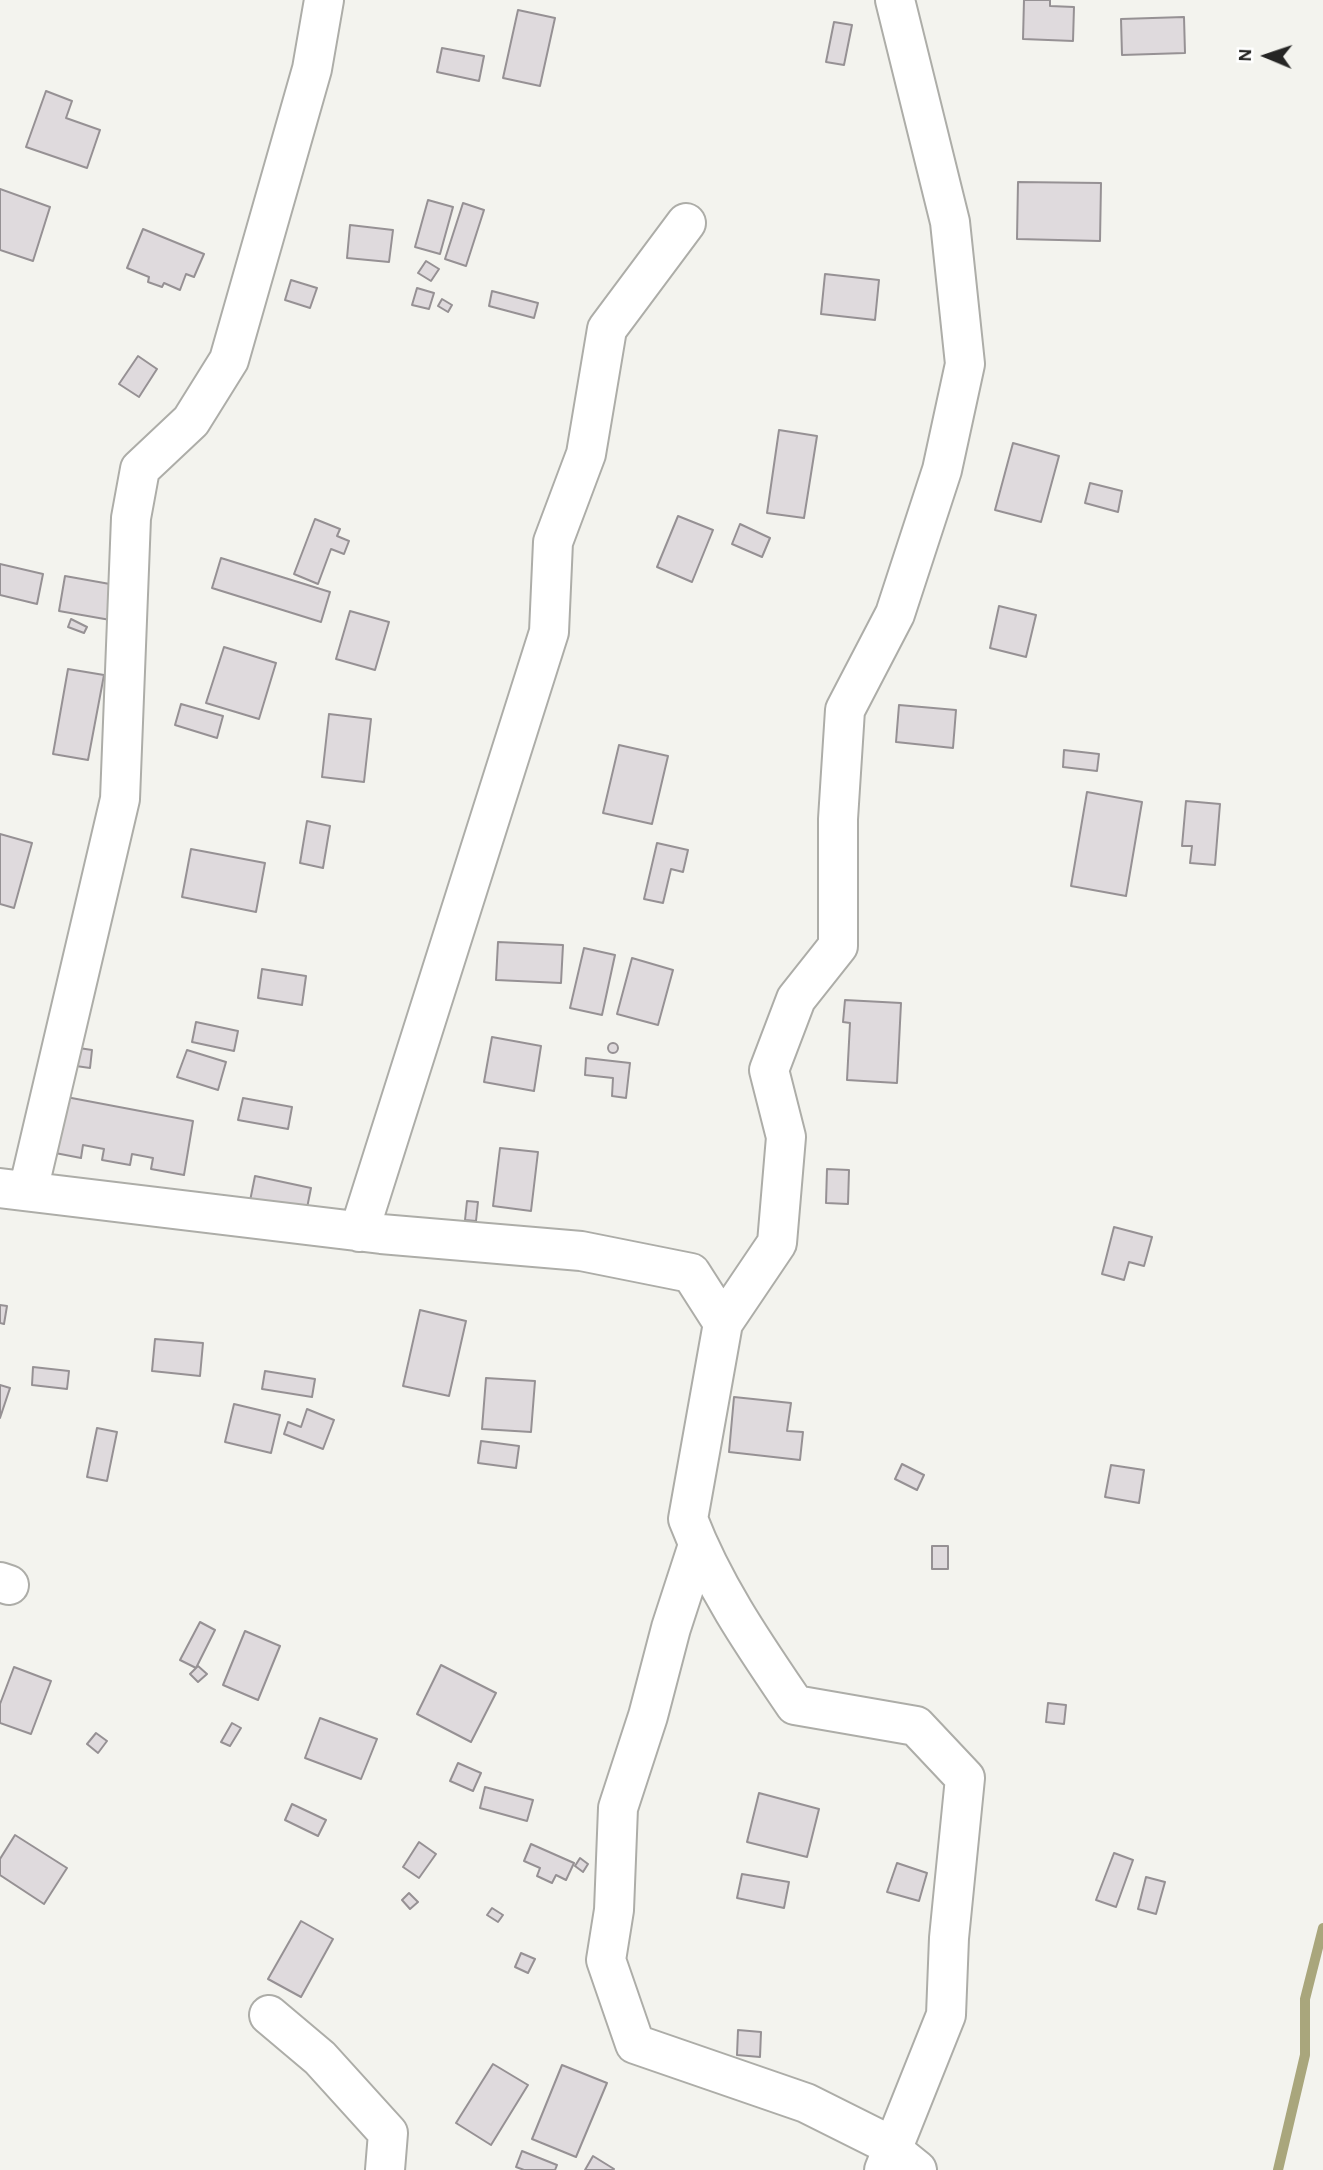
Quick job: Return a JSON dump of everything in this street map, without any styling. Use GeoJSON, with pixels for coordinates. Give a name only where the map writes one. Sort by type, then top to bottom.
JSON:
{"type":"FeatureCollection","features":[{"type":"Feature","properties":{"kind":"street"},"geometry":{"type":"LineString","coordinates":[[324,0],[312,69],[229,360],[191,421],[140,469],[131,518],[120,799],[14,1189],[359,1232],[581,1251],[691,1273],[723,1323]]}},
{"type":"Feature","properties":{"kind":"street"},"geometry":{"type":"LineString","coordinates":[[895,0],[950,222],[965,364],[942,470],[895,614],[845,710],[838,819],[838,946],[796,999],[769,1070],[786,1137],[777,1244],[723,1323],[688,1519],[730,1608],[795,1705],[916,1726],[965,1778],[949,1938],[946,2015],[898,2163]]}},
{"type":"Feature","properties":{"kind":"street"},"geometry":{"type":"LineString","coordinates":[[359,1232],[549,632],[552,542],[586,454],[607,329],[686,223]]}},
{"type":"Feature","properties":{"kind":"street"},"geometry":{"type":"LineString","coordinates":[[698,1545],[671,1628],[648,1717],[618,1808],[614,1910],[606,1960],[635,2044],[806,2103],[880,2140],[898,2163]]}},
{"type":"Feature","properties":{"kind":"street"},"geometry":{"type":"LineString","coordinates":[[269,2015],[320,2058],[388,2133],[385,2170]]}},
{"type":"Feature","properties":{"kind":"building"},"geometry":{"type":"Polygon","coordinates":[[[1024,0],[1050,0],[1050,6],[1074,7],[1073,41],[1023,39],[1024,0]]]}},
{"type":"Feature","properties":{"kind":"building"},"geometry":{"type":"Polygon","coordinates":[[[518,10],[555,18],[540,86],[503,78],[518,10]]]}},
{"type":"Feature","properties":{"kind":"building"},"geometry":{"type":"Polygon","coordinates":[[[1184,17],[1185,53],[1122,55],[1121,19],[1184,17]]]}},
{"type":"Feature","properties":{"kind":"building"},"geometry":{"type":"Polygon","coordinates":[[[834,22],[852,25],[844,65],[826,62],[834,22]]]}},
{"type":"Feature","properties":{"kind":"building"},"geometry":{"type":"Polygon","coordinates":[[[442,48],[484,56],[479,81],[437,72],[442,48]]]}},
{"type":"Feature","properties":{"kind":"building"},"geometry":{"type":"Polygon","coordinates":[[[46,91],[72,101],[66,118],[100,130],[87,168],[26,147],[46,91]]]}},
{"type":"Feature","properties":{"kind":"building"},"geometry":{"type":"Polygon","coordinates":[[[1018,182],[1101,183],[1100,241],[1017,239],[1018,182]]]}},
{"type":"Feature","properties":{"kind":"building"},"geometry":{"type":"Polygon","coordinates":[[[0,189],[50,207],[33,261],[0,250],[0,189]]]}},
{"type":"Feature","properties":{"kind":"building"},"geometry":{"type":"Polygon","coordinates":[[[428,200],[453,207],[440,254],[415,247],[428,200]]]}},
{"type":"Feature","properties":{"kind":"building"},"geometry":{"type":"Polygon","coordinates":[[[463,203],[484,210],[466,266],[445,259],[463,203]]]}},
{"type":"Feature","properties":{"kind":"building"},"geometry":{"type":"Polygon","coordinates":[[[350,225],[393,230],[389,262],[347,258],[350,225]]]}},
{"type":"Feature","properties":{"kind":"building"},"geometry":{"type":"Polygon","coordinates":[[[143,229],[204,254],[194,277],[186,274],[180,290],[164,283],[162,287],[148,282],[149,277],[127,268],[143,229]]]}},
{"type":"Feature","properties":{"kind":"building"},"geometry":{"type":"Polygon","coordinates":[[[426,261],[439,269],[431,281],[418,273],[426,261]]]}},
{"type":"Feature","properties":{"kind":"building"},"geometry":{"type":"Polygon","coordinates":[[[825,274],[879,280],[875,320],[821,314],[825,274]]]}},
{"type":"Feature","properties":{"kind":"building"},"geometry":{"type":"Polygon","coordinates":[[[291,280],[317,288],[310,308],[285,300],[291,280]]]}},
{"type":"Feature","properties":{"kind":"building"},"geometry":{"type":"Polygon","coordinates":[[[417,288],[434,293],[429,309],[412,305],[417,288]]]}},
{"type":"Feature","properties":{"kind":"building"},"geometry":{"type":"Polygon","coordinates":[[[492,291],[538,303],[534,318],[489,306],[492,291]]]}},
{"type":"Feature","properties":{"kind":"building"},"geometry":{"type":"Polygon","coordinates":[[[442,299],[452,305],[448,312],[438,306],[442,299]]]}},
{"type":"Feature","properties":{"kind":"building"},"geometry":{"type":"Polygon","coordinates":[[[138,356],[157,369],[139,397],[119,384],[138,356]]]}},
{"type":"Feature","properties":{"kind":"building"},"geometry":{"type":"Polygon","coordinates":[[[779,430],[817,436],[804,518],[767,513],[779,430]]]}},
{"type":"Feature","properties":{"kind":"building"},"geometry":{"type":"Polygon","coordinates":[[[1013,443],[1059,456],[1041,522],[995,510],[1013,443]]]}},
{"type":"Feature","properties":{"kind":"building"},"geometry":{"type":"Polygon","coordinates":[[[1090,483],[1122,491],[1118,512],[1085,503],[1090,483]]]}},
{"type":"Feature","properties":{"kind":"building"},"geometry":{"type":"Polygon","coordinates":[[[678,516],[713,530],[692,582],[657,567],[678,516]]]}},
{"type":"Feature","properties":{"kind":"building"},"geometry":{"type":"Polygon","coordinates":[[[315,519],[340,529],[337,536],[349,541],[344,554],[331,549],[318,584],[294,574],[315,519]]]}},
{"type":"Feature","properties":{"kind":"building"},"geometry":{"type":"Polygon","coordinates":[[[740,524],[770,538],[762,557],[732,544],[740,524]]]}},
{"type":"Feature","properties":{"kind":"building"},"geometry":{"type":"Polygon","coordinates":[[[221,558],[330,592],[321,622],[212,588],[221,558]]]}},
{"type":"Feature","properties":{"kind":"building"},"geometry":{"type":"Polygon","coordinates":[[[0,564],[43,574],[37,604],[0,595],[0,564]]]}},
{"type":"Feature","properties":{"kind":"building"},"geometry":{"type":"Polygon","coordinates":[[[65,576],[121,586],[116,621],[59,611],[65,576]]]}},
{"type":"Feature","properties":{"kind":"building"},"geometry":{"type":"Polygon","coordinates":[[[999,606],[1036,615],[1026,657],[990,648],[999,606]]]}},
{"type":"Feature","properties":{"kind":"building"},"geometry":{"type":"Polygon","coordinates":[[[350,611],[389,622],[375,670],[336,659],[350,611]]]}},
{"type":"Feature","properties":{"kind":"building"},"geometry":{"type":"Polygon","coordinates":[[[71,619],[87,627],[84,633],[68,627],[71,619]]]}},
{"type":"Feature","properties":{"kind":"building"},"geometry":{"type":"Polygon","coordinates":[[[224,647],[276,663],[259,719],[206,703],[224,647]]]}},
{"type":"Feature","properties":{"kind":"building"},"geometry":{"type":"Polygon","coordinates":[[[68,669],[104,675],[88,760],[53,754],[68,669]]]}},
{"type":"Feature","properties":{"kind":"building"},"geometry":{"type":"Polygon","coordinates":[[[181,704],[223,716],[217,738],[175,725],[181,704]]]}},
{"type":"Feature","properties":{"kind":"building"},"geometry":{"type":"Polygon","coordinates":[[[899,705],[956,710],[953,748],[896,742],[899,705]]]}},
{"type":"Feature","properties":{"kind":"building"},"geometry":{"type":"Polygon","coordinates":[[[329,714],[371,719],[364,782],[322,777],[329,714]]]}},
{"type":"Feature","properties":{"kind":"building"},"geometry":{"type":"Polygon","coordinates":[[[619,745],[668,756],[652,824],[603,813],[619,745]]]}},
{"type":"Feature","properties":{"kind":"building"},"geometry":{"type":"Polygon","coordinates":[[[1064,750],[1099,754],[1097,771],[1063,767],[1064,750]]]}},
{"type":"Feature","properties":{"kind":"building"},"geometry":{"type":"Polygon","coordinates":[[[1087,792],[1142,802],[1126,896],[1071,886],[1087,792]]]}},
{"type":"Feature","properties":{"kind":"building"},"geometry":{"type":"Polygon","coordinates":[[[1186,801],[1220,804],[1215,865],[1190,863],[1192,846],[1182,846],[1186,801]]]}},
{"type":"Feature","properties":{"kind":"building"},"geometry":{"type":"Polygon","coordinates":[[[307,821],[330,826],[323,868],[300,863],[307,821]]]}},
{"type":"Feature","properties":{"kind":"building"},"geometry":{"type":"Polygon","coordinates":[[[0,834],[32,843],[14,908],[0,904],[0,834]]]}},
{"type":"Feature","properties":{"kind":"building"},"geometry":{"type":"Polygon","coordinates":[[[657,843],[688,850],[683,872],[671,869],[663,903],[644,899],[657,843]]]}},
{"type":"Feature","properties":{"kind":"building"},"geometry":{"type":"Polygon","coordinates":[[[191,849],[265,863],[256,912],[182,897],[191,849]]]}},
{"type":"Feature","properties":{"kind":"building"},"geometry":{"type":"Polygon","coordinates":[[[498,942],[563,945],[561,983],[496,980],[498,942]]]}},
{"type":"Feature","properties":{"kind":"building"},"geometry":{"type":"Polygon","coordinates":[[[584,948],[615,955],[602,1015],[570,1008],[584,948]]]}},
{"type":"Feature","properties":{"kind":"building"},"geometry":{"type":"Polygon","coordinates":[[[632,958],[673,970],[658,1025],[617,1014],[632,958]]]}},
{"type":"Feature","properties":{"kind":"building"},"geometry":{"type":"Polygon","coordinates":[[[262,969],[306,976],[302,1005],[258,998],[262,969]]]}},
{"type":"Feature","properties":{"kind":"building"},"geometry":{"type":"Polygon","coordinates":[[[845,1000],[901,1003],[897,1083],[847,1080],[850,1023],[843,1022],[845,1000]]]}},
{"type":"Feature","properties":{"kind":"building"},"geometry":{"type":"Polygon","coordinates":[[[196,1022],[238,1031],[234,1051],[192,1042],[196,1022]]]}},
{"type":"Feature","properties":{"kind":"building"},"geometry":{"type":"Polygon","coordinates":[[[492,1037],[541,1046],[534,1091],[484,1082],[492,1037]]]}},
{"type":"Feature","properties":{"kind":"building"},"geometry":{"type":"Polygon","coordinates":[[[613,1043],[617,1044],[617,1052],[613,1053],[609,1052],[608,1048],[609,1044],[613,1043]]]}},
{"type":"Feature","properties":{"kind":"building"},"geometry":{"type":"Polygon","coordinates":[[[79,1048],[92,1050],[90,1068],[76,1066],[79,1048]]]}},
{"type":"Feature","properties":{"kind":"building"},"geometry":{"type":"Polygon","coordinates":[[[187,1050],[226,1062],[218,1090],[177,1077],[187,1050]]]}},
{"type":"Feature","properties":{"kind":"building"},"geometry":{"type":"Polygon","coordinates":[[[586,1058],[630,1063],[626,1098],[612,1096],[613,1078],[585,1075],[586,1058]]]}},
{"type":"Feature","properties":{"kind":"building"},"geometry":{"type":"Polygon","coordinates":[[[61,1096],[193,1121],[184,1175],[151,1169],[153,1158],[132,1154],[130,1165],[102,1160],[104,1149],[83,1145],[81,1158],[50,1152],[61,1096]]]}},
{"type":"Feature","properties":{"kind":"building"},"geometry":{"type":"Polygon","coordinates":[[[243,1098],[292,1107],[288,1129],[238,1120],[243,1098]]]}},
{"type":"Feature","properties":{"kind":"building"},"geometry":{"type":"Polygon","coordinates":[[[500,1148],[538,1152],[531,1211],[493,1206],[500,1148]]]}},
{"type":"Feature","properties":{"kind":"building"},"geometry":{"type":"Polygon","coordinates":[[[827,1169],[849,1170],[848,1204],[826,1203],[827,1169]]]}},
{"type":"Feature","properties":{"kind":"building"},"geometry":{"type":"Polygon","coordinates":[[[255,1176],[311,1188],[306,1213],[250,1201],[255,1176]]]}},
{"type":"Feature","properties":{"kind":"building"},"geometry":{"type":"Polygon","coordinates":[[[467,1201],[478,1202],[476,1221],[465,1220],[467,1201]]]}},
{"type":"Feature","properties":{"kind":"building"},"geometry":{"type":"Polygon","coordinates":[[[1114,1227],[1152,1237],[1144,1266],[1129,1262],[1124,1280],[1102,1274],[1114,1227]]]}},
{"type":"Feature","properties":{"kind":"building"},"geometry":{"type":"Polygon","coordinates":[[[0,1305],[7,1306],[4,1324],[0,1323],[0,1305]]]}},
{"type":"Feature","properties":{"kind":"building"},"geometry":{"type":"Polygon","coordinates":[[[420,1310],[466,1321],[449,1396],[403,1386],[420,1310]]]}},
{"type":"Feature","properties":{"kind":"building"},"geometry":{"type":"Polygon","coordinates":[[[155,1339],[203,1343],[200,1376],[152,1371],[155,1339]]]}},
{"type":"Feature","properties":{"kind":"building"},"geometry":{"type":"Polygon","coordinates":[[[33,1367],[69,1371],[67,1389],[32,1385],[33,1367]]]}},
{"type":"Feature","properties":{"kind":"building"},"geometry":{"type":"Polygon","coordinates":[[[265,1371],[315,1379],[312,1397],[262,1389],[265,1371]]]}},
{"type":"Feature","properties":{"kind":"building"},"geometry":{"type":"Polygon","coordinates":[[[486,1378],[535,1381],[531,1432],[482,1429],[486,1378]]]}},
{"type":"Feature","properties":{"kind":"building"},"geometry":{"type":"Polygon","coordinates":[[[0,1385],[10,1388],[0,1418],[0,1385]]]}},
{"type":"Feature","properties":{"kind":"building"},"geometry":{"type":"Polygon","coordinates":[[[734,1397],[791,1403],[787,1431],[803,1432],[800,1460],[729,1452],[734,1397]]]}},
{"type":"Feature","properties":{"kind":"building"},"geometry":{"type":"Polygon","coordinates":[[[234,1404],[280,1415],[271,1453],[225,1442],[234,1404]]]}},
{"type":"Feature","properties":{"kind":"building"},"geometry":{"type":"Polygon","coordinates":[[[307,1409],[334,1420],[323,1449],[284,1434],[288,1422],[301,1427],[307,1409]]]}},
{"type":"Feature","properties":{"kind":"building"},"geometry":{"type":"Polygon","coordinates":[[[97,1428],[117,1432],[107,1481],[87,1477],[97,1428]]]}},
{"type":"Feature","properties":{"kind":"building"},"geometry":{"type":"Polygon","coordinates":[[[481,1441],[519,1446],[516,1468],[478,1463],[481,1441]]]}},
{"type":"Feature","properties":{"kind":"building"},"geometry":{"type":"Polygon","coordinates":[[[902,1464],[924,1475],[917,1490],[895,1479],[902,1464]]]}},
{"type":"Feature","properties":{"kind":"building"},"geometry":{"type":"Polygon","coordinates":[[[1111,1465],[1144,1470],[1139,1503],[1105,1497],[1111,1465]]]}},
{"type":"Feature","properties":{"kind":"building"},"geometry":{"type":"Polygon","coordinates":[[[932,1546],[948,1546],[948,1569],[932,1569],[932,1546]]]}},
{"type":"Feature","properties":{"kind":"building"},"geometry":{"type":"Polygon","coordinates":[[[200,1622],[215,1630],[196,1668],[180,1660],[200,1622]]]}},
{"type":"Feature","properties":{"kind":"building"},"geometry":{"type":"Polygon","coordinates":[[[245,1631],[280,1646],[258,1700],[223,1685],[245,1631]]]}},
{"type":"Feature","properties":{"kind":"building"},"geometry":{"type":"Polygon","coordinates":[[[441,1665],[496,1693],[471,1742],[417,1714],[441,1665]]]}},
{"type":"Feature","properties":{"kind":"building"},"geometry":{"type":"Polygon","coordinates":[[[198,1666],[207,1674],[198,1682],[190,1674],[198,1666]]]}},
{"type":"Feature","properties":{"kind":"building"},"geometry":{"type":"Polygon","coordinates":[[[14,1667],[51,1681],[31,1734],[0,1723],[0,1704],[14,1667]]]}},
{"type":"Feature","properties":{"kind":"building"},"geometry":{"type":"Polygon","coordinates":[[[1048,1703],[1066,1705],[1064,1724],[1046,1722],[1048,1703]]]}},
{"type":"Feature","properties":{"kind":"building"},"geometry":{"type":"Polygon","coordinates":[[[320,1718],[377,1739],[361,1779],[305,1758],[320,1718]]]}},
{"type":"Feature","properties":{"kind":"building"},"geometry":{"type":"Polygon","coordinates":[[[232,1723],[241,1728],[230,1746],[221,1742],[232,1723]]]}},
{"type":"Feature","properties":{"kind":"building"},"geometry":{"type":"Polygon","coordinates":[[[96,1733],[107,1741],[98,1753],[87,1744],[96,1733]]]}},
{"type":"Feature","properties":{"kind":"building"},"geometry":{"type":"Polygon","coordinates":[[[458,1763],[481,1773],[473,1791],[450,1781],[458,1763]]]}},
{"type":"Feature","properties":{"kind":"building"},"geometry":{"type":"Polygon","coordinates":[[[485,1787],[533,1800],[527,1821],[480,1808],[485,1787]]]}},
{"type":"Feature","properties":{"kind":"building"},"geometry":{"type":"Polygon","coordinates":[[[759,1793],[819,1809],[807,1857],[747,1842],[759,1793]]]}},
{"type":"Feature","properties":{"kind":"building"},"geometry":{"type":"Polygon","coordinates":[[[292,1804],[326,1820],[318,1836],[285,1820],[292,1804]]]}},
{"type":"Feature","properties":{"kind":"building"},"geometry":{"type":"Polygon","coordinates":[[[15,1835],[67,1868],[44,1904],[0,1875],[0,1859],[15,1835]]]}},
{"type":"Feature","properties":{"kind":"building"},"geometry":{"type":"Polygon","coordinates":[[[419,1842],[436,1854],[419,1878],[403,1867],[419,1842]]]}},
{"type":"Feature","properties":{"kind":"building"},"geometry":{"type":"Polygon","coordinates":[[[531,1844],[574,1863],[566,1880],[556,1875],[552,1883],[537,1876],[540,1868],[524,1861],[531,1844]]]}},
{"type":"Feature","properties":{"kind":"building"},"geometry":{"type":"Polygon","coordinates":[[[1114,1853],[1133,1860],[1116,1907],[1096,1900],[1114,1853]]]}},
{"type":"Feature","properties":{"kind":"building"},"geometry":{"type":"Polygon","coordinates":[[[580,1858],[588,1864],[583,1872],[575,1866],[580,1858]]]}},
{"type":"Feature","properties":{"kind":"building"},"geometry":{"type":"Polygon","coordinates":[[[897,1863],[927,1873],[919,1901],[887,1892],[897,1863]]]}},
{"type":"Feature","properties":{"kind":"building"},"geometry":{"type":"Polygon","coordinates":[[[742,1874],[789,1882],[784,1908],[737,1898],[742,1874]]]}},
{"type":"Feature","properties":{"kind":"building"},"geometry":{"type":"Polygon","coordinates":[[[1146,1877],[1165,1882],[1156,1914],[1138,1909],[1146,1877]]]}},
{"type":"Feature","properties":{"kind":"building"},"geometry":{"type":"Polygon","coordinates":[[[409,1893],[418,1902],[410,1909],[402,1900],[409,1893]]]}},
{"type":"Feature","properties":{"kind":"building"},"geometry":{"type":"Polygon","coordinates":[[[492,1908],[503,1915],[498,1922],[487,1915],[492,1908]]]}},
{"type":"Feature","properties":{"kind":"building"},"geometry":{"type":"Polygon","coordinates":[[[301,1921],[333,1939],[301,1997],[268,1979],[301,1921]]]}},
{"type":"Feature","properties":{"kind":"building"},"geometry":{"type":"Polygon","coordinates":[[[521,1953],[535,1959],[528,1973],[515,1967],[521,1953]]]}},
{"type":"Feature","properties":{"kind":"building"},"geometry":{"type":"Polygon","coordinates":[[[738,2030],[761,2032],[760,2057],[737,2055],[738,2030]]]}},
{"type":"Feature","properties":{"kind":"building"},"geometry":{"type":"Polygon","coordinates":[[[493,2064],[528,2085],[491,2145],[456,2123],[493,2064]]]}},
{"type":"Feature","properties":{"kind":"building"},"geometry":{"type":"Polygon","coordinates":[[[562,2065],[607,2083],[576,2157],[532,2139],[562,2065]]]}},
{"type":"Feature","properties":{"kind":"building"},"geometry":{"type":"Polygon","coordinates":[[[522,2151],[557,2165],[555,2170],[524,2170],[516,2167],[522,2151]]]}},
{"type":"Feature","properties":{"kind":"building"},"geometry":{"type":"Polygon","coordinates":[[[593,2156],[614,2169],[585,2170],[593,2156]]]}},
{"type":"Feature","properties":{"kind":"waterway"},"geometry":{"type":"LineString","coordinates":[[1278,2170],[1305,2055],[1305,1999],[1323,1928]]}}]}
